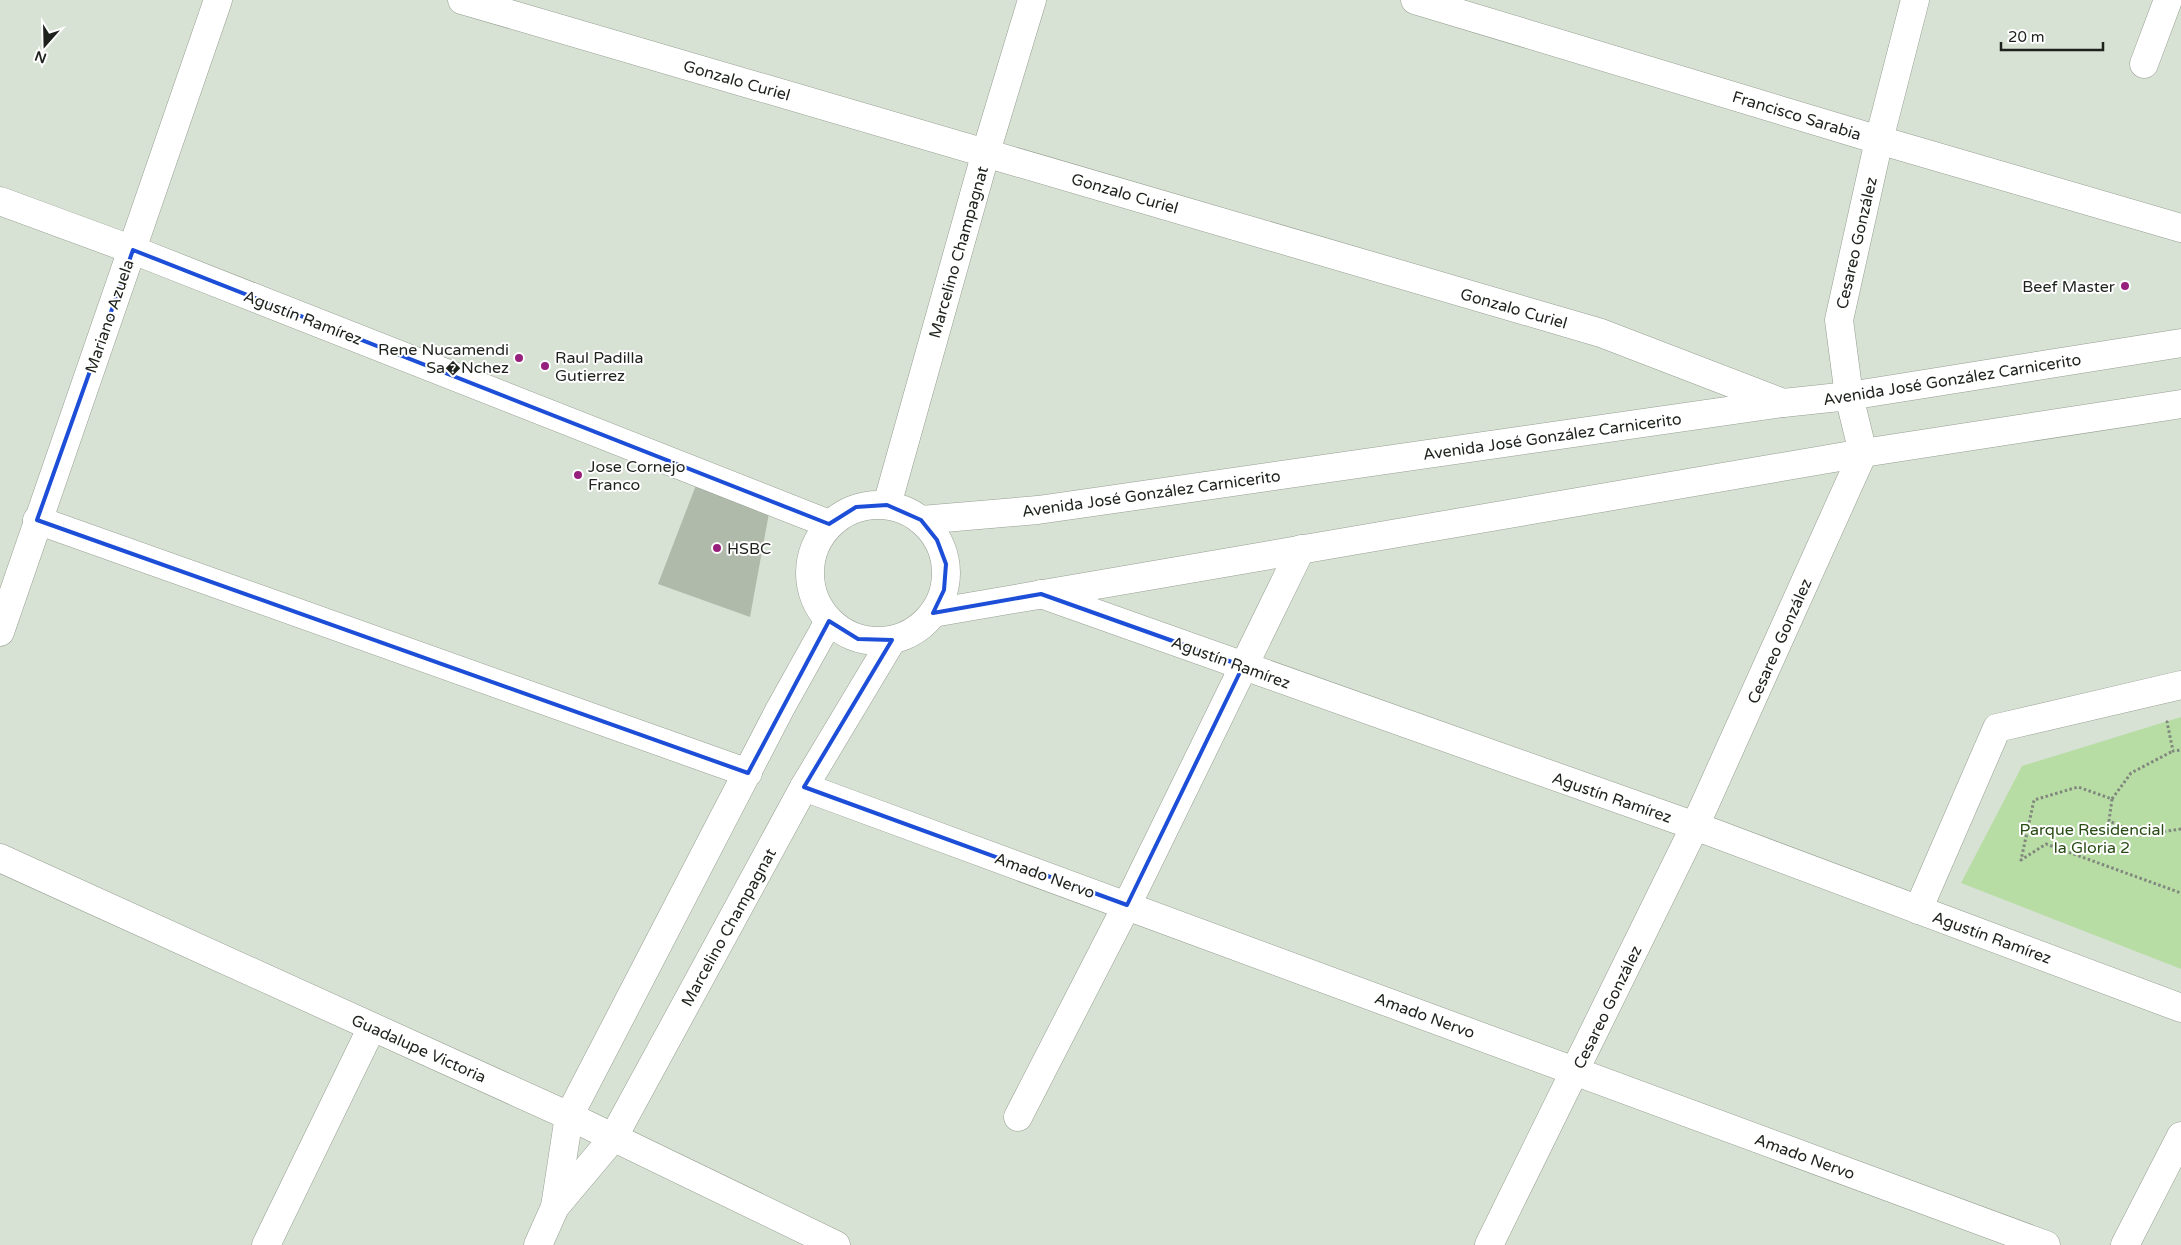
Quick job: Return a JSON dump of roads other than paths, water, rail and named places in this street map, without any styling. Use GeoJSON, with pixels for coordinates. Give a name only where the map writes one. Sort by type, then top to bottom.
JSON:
{"type":"FeatureCollection","features":[{"type":"Feature","properties":{"kind":"street","name":"Mariano Azuela"},"geometry":{"type":"LineString","coordinates":[[0,632],[37,520],[133,250],[218,0]]}},
{"type":"Feature","properties":{"kind":"street","name":"Gonzalo Curiel"},"geometry":{"type":"LineString","coordinates":[[462,0],[986,152],[1601,334],[1783,404]]}},
{"type":"Feature","properties":{"kind":"street","name":"Marcelino Champagnat"},"geometry":{"type":"LineString","coordinates":[[887,505],[986,152],[1032,0]]}},
{"type":"Feature","properties":{"kind":"street","name":"Francisco Sarabia"},"geometry":{"type":"LineString","coordinates":[[1415,0],[1879,140],[2181,228]]}},
{"type":"Feature","properties":{"kind":"street","name":"Cesareo González"},"geometry":{"type":"LineString","coordinates":[[1489,1245],[1696,826],[1863,453],[1849,396],[1839,320],[1879,140],[1916,0]]}},
{"type":"Feature","properties":{"kind":"street"},"geometry":{"type":"LineString","coordinates":[[2144,64],[2168,0]]}},
{"type":"Feature","properties":{"kind":"street","name":"Agustín Ramírez"},"geometry":{"type":"LineString","coordinates":[[0,201],[133,250],[829,524]]}},
{"type":"Feature","properties":{"kind":"street","name":"Avenida José González Carnicerito"},"geometry":{"type":"LineString","coordinates":[[921,520],[1038,510],[1849,396],[2181,343]]}},
{"type":"Feature","properties":{"kind":"street"},"geometry":{"type":"LineString","coordinates":[[933,614],[1863,453],[2181,404]]}},
{"type":"Feature","properties":{"kind":"street"},"geometry":{"type":"LineString","coordinates":[[887,505],[921,520],[937,540],[946,564],[944,590],[933,614],[915,630],[892,640],[858,638],[829,621],[811,590],[811,554],[829,524],[856,508],[887,505]]}},
{"type":"Feature","properties":{"kind":"street"},"geometry":{"type":"LineString","coordinates":[[37,520],[748,773]]}},
{"type":"Feature","properties":{"kind":"street"},"geometry":{"type":"LineString","coordinates":[[1018,1117],[1127,905],[1301,549]]}},
{"type":"Feature","properties":{"kind":"street","name":"Agustín Ramírez"},"geometry":{"type":"LineString","coordinates":[[1041,594],[1696,826],[2181,1008]]}},
{"type":"Feature","properties":{"kind":"street","name":"Marcelino Champagnat"},"geometry":{"type":"LineString","coordinates":[[538,1245],[555,1207],[569,1116],[780,709],[829,621]]}},
{"type":"Feature","properties":{"kind":"street","name":"Marcelino Champagnat"},"geometry":{"type":"LineString","coordinates":[[555,1207],[614,1138],[804,788],[892,640]]}},
{"type":"Feature","properties":{"kind":"street"},"geometry":{"type":"LineString","coordinates":[[1918,910],[1997,728],[2181,685]]}},
{"type":"Feature","properties":{"kind":"street","name":"Amado Nervo"},"geometry":{"type":"LineString","coordinates":[[804,788],[1576,1070],[2046,1245]]}},
{"type":"Feature","properties":{"kind":"street","name":"Guadalupe Victoria"},"geometry":{"type":"LineString","coordinates":[[0,858],[569,1116],[836,1245]]}},
{"type":"Feature","properties":{"kind":"street"},"geometry":{"type":"LineString","coordinates":[[266,1245],[372,1027]]}},
{"type":"Feature","properties":{"kind":"street"},"geometry":{"type":"LineString","coordinates":[[2125,1245],[2181,1136]]}},
{"type":"Feature","properties":{"kind":"place","name":"Beef Master"},"geometry":{"type":"Point","coordinates":[2125,286]}},
{"type":"Feature","properties":{"kind":"place","name":"Rene Nucamendi Sa�Nchez"},"geometry":{"type":"Point","coordinates":[519,358]}},
{"type":"Feature","properties":{"kind":"place","name":"Raul Padilla Gutierrez"},"geometry":{"type":"Point","coordinates":[545,366]}},
{"type":"Feature","properties":{"kind":"place","name":"Jose Cornejo Franco"},"geometry":{"type":"Point","coordinates":[578,475]}},
{"type":"Feature","properties":{"kind":"place","name":"HSBC"},"geometry":{"type":"Point","coordinates":[717,548]}},
{"type":"Feature","properties":{"kind":"park label","name":"Parque Residencial la Gloria 2"},"geometry":{"type":"Point","coordinates":[2092,838]}}]}
